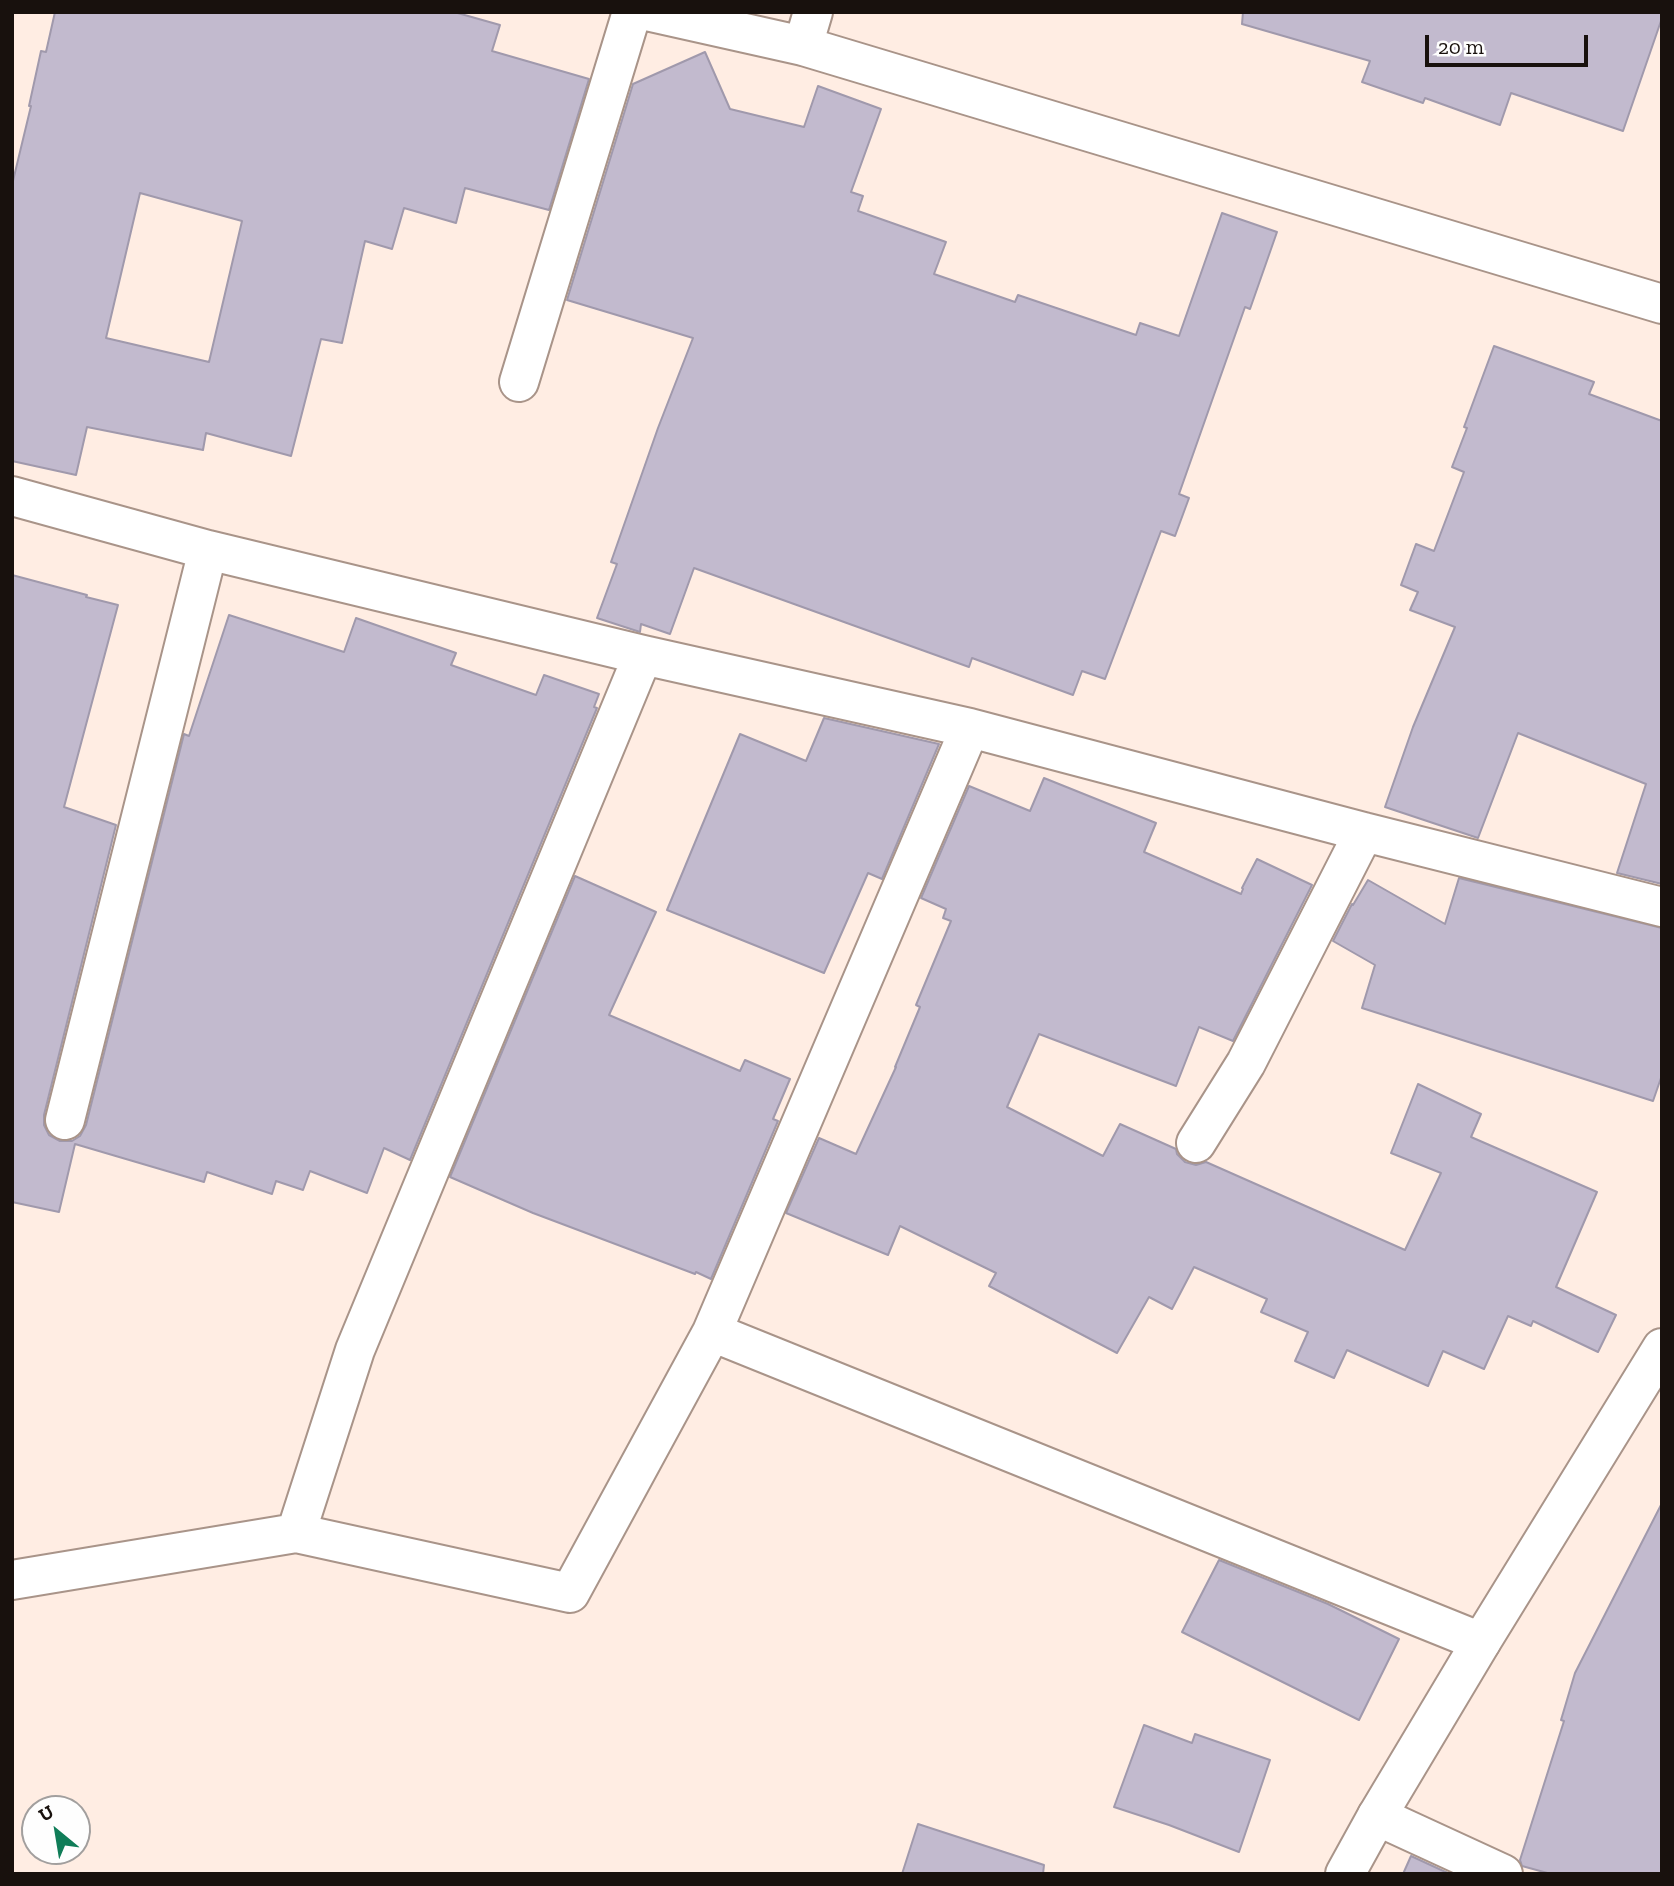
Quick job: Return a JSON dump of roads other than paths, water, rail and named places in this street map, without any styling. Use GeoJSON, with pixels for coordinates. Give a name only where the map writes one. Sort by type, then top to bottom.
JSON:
{"type":"FeatureCollection","features":[{"type":"Feature","properties":{"kind":"main road"},"geometry":{"type":"LineString","coordinates":[[519,382],[632,12]]}},
{"type":"Feature","properties":{"kind":"main road"},"geometry":{"type":"LineString","coordinates":[[651,12],[808,29],[1662,304]]}},
{"type":"Feature","properties":{"kind":"main road"},"geometry":{"type":"LineString","coordinates":[[12,496],[208,550],[643,655],[970,728],[1662,907]]}},
{"type":"Feature","properties":{"kind":"main road"},"geometry":{"type":"LineString","coordinates":[[65,1120],[208,550]]}},
{"type":"Feature","properties":{"kind":"main road"},"geometry":{"type":"LineString","coordinates":[[296,1533],[355,1350],[643,655]]}},
{"type":"Feature","properties":{"kind":"main road"},"geometry":{"type":"LineString","coordinates":[[12,1580],[296,1533],[570,1593],[712,1332],[970,728]]}},
{"type":"Feature","properties":{"kind":"main road"},"geometry":{"type":"LineString","coordinates":[[1196,1143],[1246,1063],[1364,832]]}},
{"type":"Feature","properties":{"kind":"main road"},"geometry":{"type":"LineString","coordinates":[[712,1332],[1481,1642]]}},
{"type":"Feature","properties":{"kind":"main road"},"geometry":{"type":"LineString","coordinates":[[1345,1874],[1481,1642],[1662,1348]]}},
{"type":"Feature","properties":{"kind":"main road"},"geometry":{"type":"LineString","coordinates":[[1377,1816],[1503,1874]]}}]}
